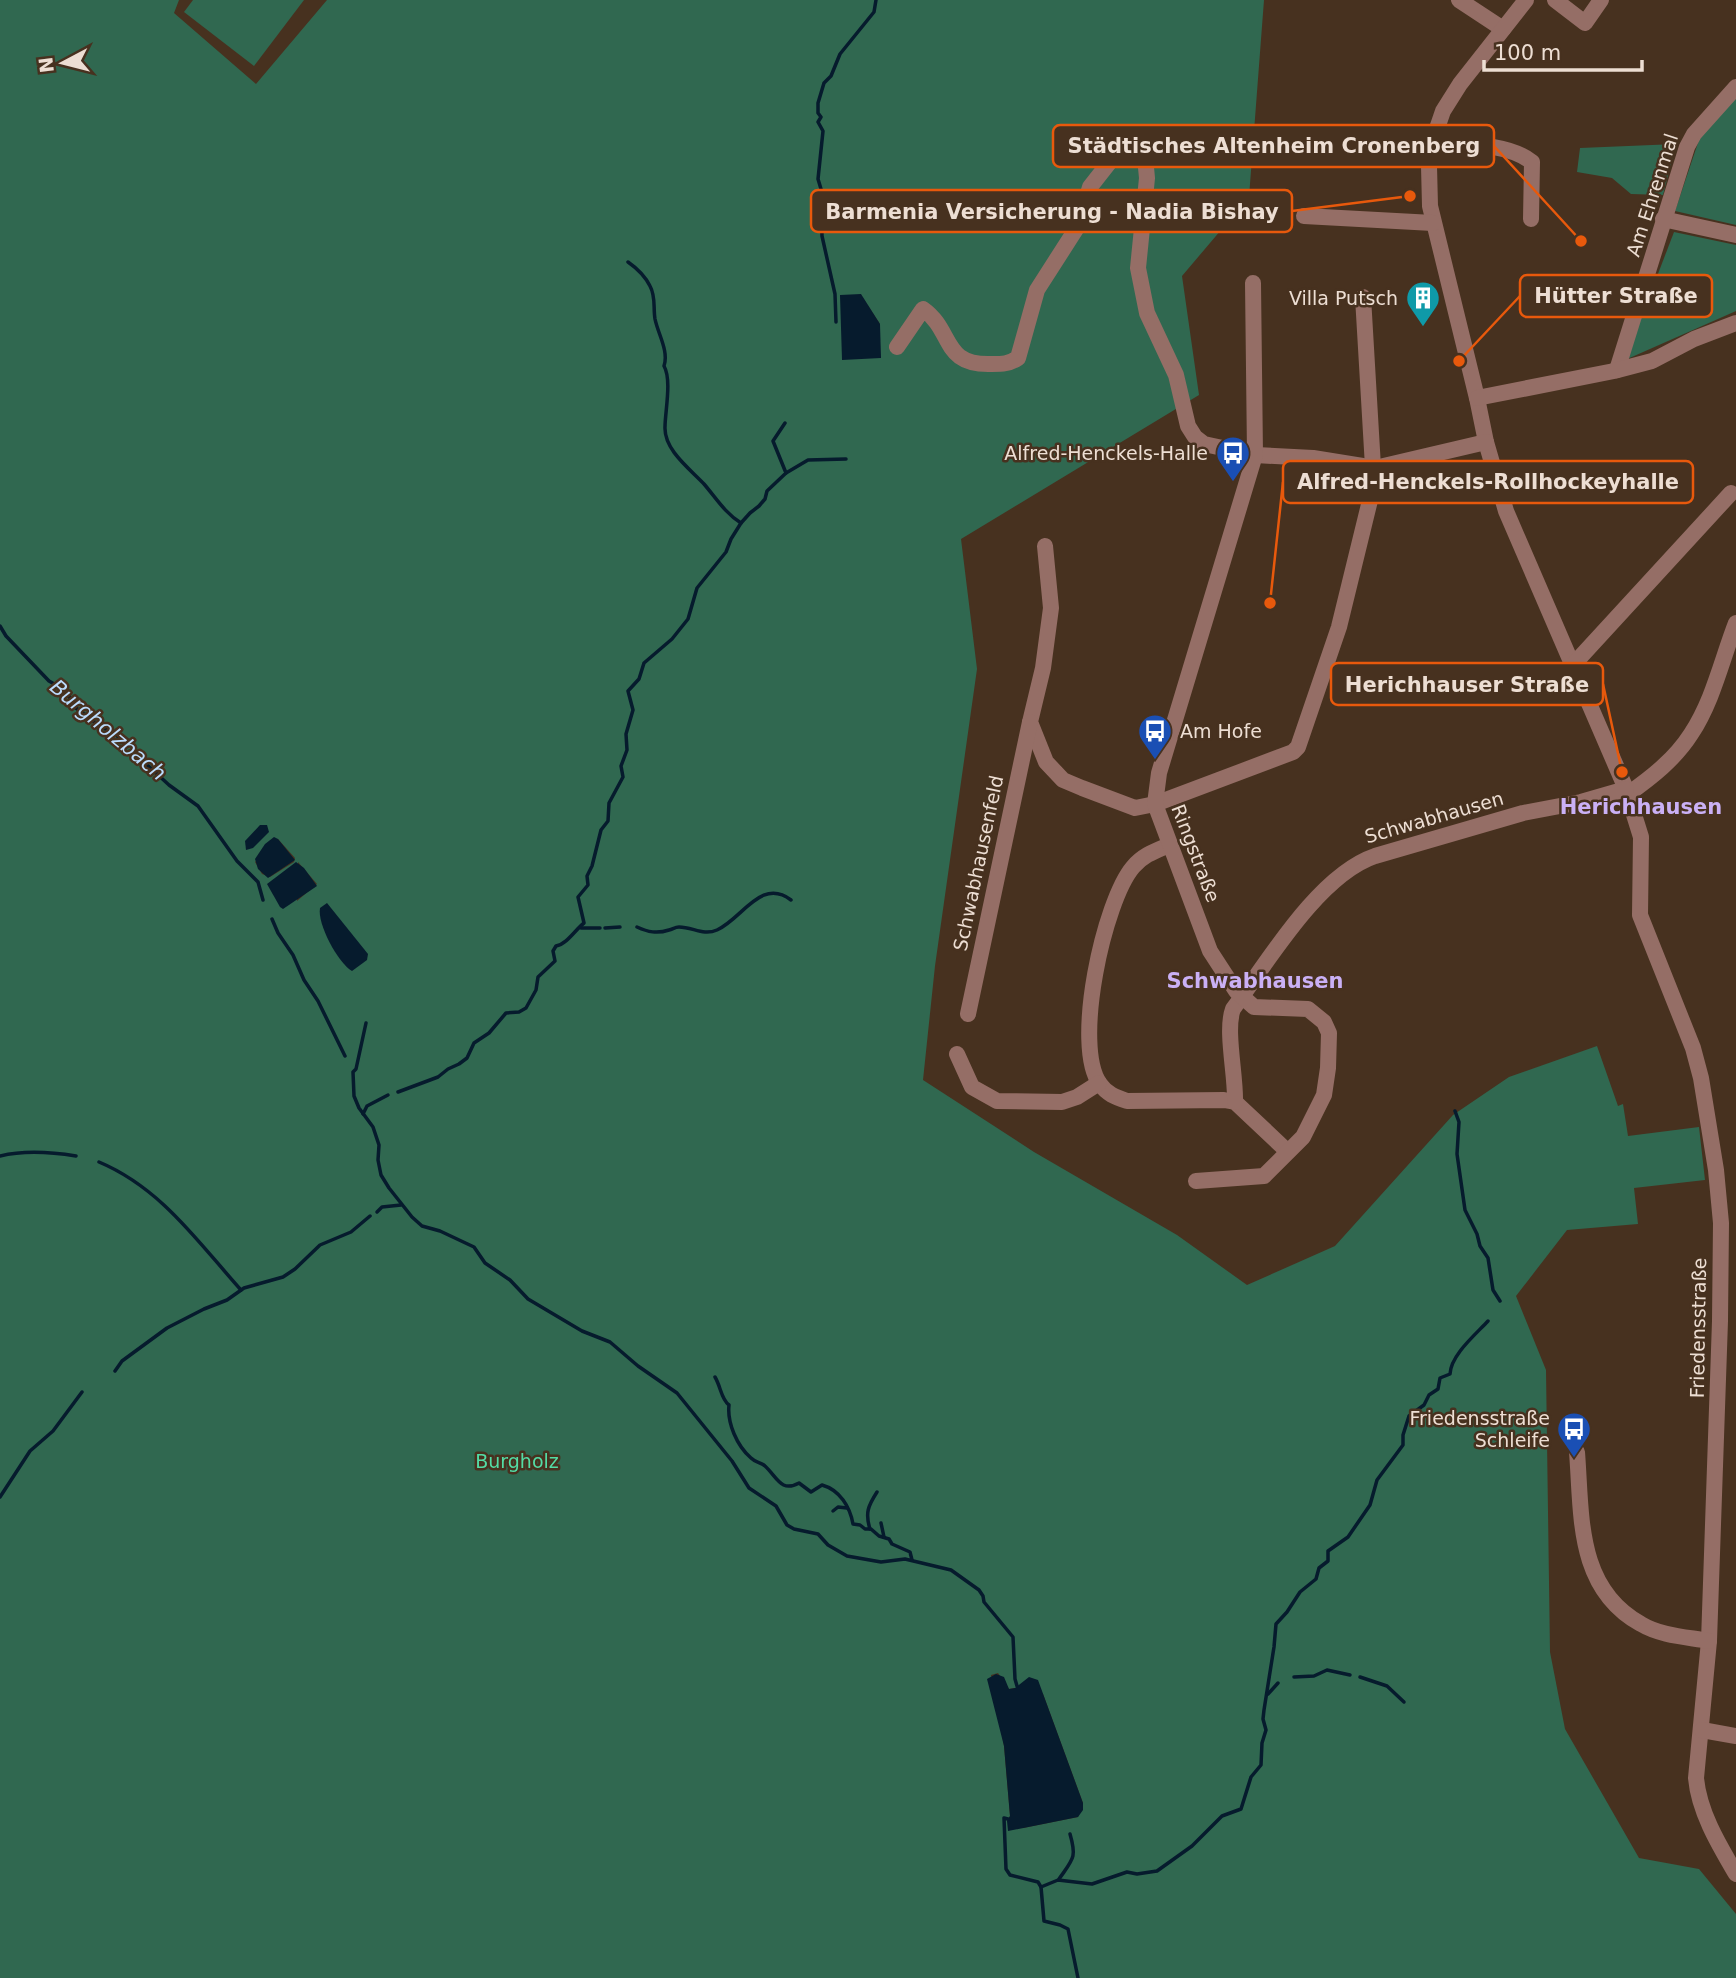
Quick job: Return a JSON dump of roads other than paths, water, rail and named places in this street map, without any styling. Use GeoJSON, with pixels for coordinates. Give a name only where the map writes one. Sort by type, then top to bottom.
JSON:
{"type":"FeatureCollection","features":[{"type":"Feature","properties":{"kind":"street"},"geometry":{"type":"LineString","coordinates":[[1459,0],[1503,29]]}},
{"type":"Feature","properties":{"kind":"street"},"geometry":{"type":"LineString","coordinates":[[1526,0],[1443,111],[1433,142],[1428,184],[1433,223],[1486,442],[1506,511],[1627,791],[1670,760],[1691,735],[1704,713],[1736,623]]}},
{"type":"Feature","properties":{"kind":"street"},"geometry":{"type":"LineString","coordinates":[[1555,0],[1585,23],[1601,0]]}},
{"type":"Feature","properties":{"kind":"street","name":"Am Ehrenmal"},"geometry":{"type":"LineString","coordinates":[[1617,370],[1663,219],[1694,134],[1736,87]]}},
{"type":"Feature","properties":{"kind":"street"},"geometry":{"type":"LineString","coordinates":[[1433,142],[1501,149],[1521,154],[1532,162],[1531,219]]}},
{"type":"Feature","properties":{"kind":"street"},"geometry":{"type":"LineString","coordinates":[[897,347],[923,309],[941,327],[949,347],[964,359],[977,365],[1010,363],[1018,358],[1037,290],[1078,226],[1090,187],[1112,159],[1124,150],[1136,150],[1144,157],[1147,178],[1138,268],[1147,313],[1176,375],[1188,426],[1195,437],[1204,444],[1255,455],[1313,458],[1375,468],[1486,442]]}},
{"type":"Feature","properties":{"kind":"street"},"geometry":{"type":"LineString","coordinates":[[1304,216],[1433,223]]}},
{"type":"Feature","properties":{"kind":"street"},"geometry":{"type":"LineString","coordinates":[[1663,219],[1736,235]]}},
{"type":"Feature","properties":{"kind":"street","name":"Ringstraße"},"geometry":{"type":"LineString","coordinates":[[1241,998],[1210,951],[1155,804],[1159,773],[1255,455],[1253,283]]}},
{"type":"Feature","properties":{"kind":"street"},"geometry":{"type":"LineString","coordinates":[[1030,722],[1046,762],[1063,780],[1135,808],[1155,804],[1293,752],[1298,747],[1339,627],[1374,484],[1363,297]]}},
{"type":"Feature","properties":{"kind":"street"},"geometry":{"type":"LineString","coordinates":[[1477,398],[1652,361],[1694,339],[1736,323]]}},
{"type":"Feature","properties":{"kind":"street"},"geometry":{"type":"LineString","coordinates":[[1573,665],[1731,493]]}},
{"type":"Feature","properties":{"kind":"street","name":"Schwabhausenfeld"},"geometry":{"type":"LineString","coordinates":[[968,1014],[1043,668],[1051,608],[1045,546]]}},
{"type":"Feature","properties":{"kind":"street","name":"Schwabhausen"},"geometry":{"type":"LineString","coordinates":[[1235,1102],[1236,1080],[1230,1024],[1233,1009],[1315,900],[1335,878],[1360,861],[1523,813],[1627,791]]}},
{"type":"Feature","properties":{"kind":"street","name":"Friedensstraße"},"geometry":{"type":"LineString","coordinates":[[1627,791],[1641,837],[1640,915],[1682,1021],[1701,1078],[1716,1170],[1721,1223],[1720,1321],[1709,1641],[1697,1764],[1698,1791],[1720,1847],[1736,1874]]}},
{"type":"Feature","properties":{"kind":"street"},"geometry":{"type":"LineString","coordinates":[[1169,845],[1146,855],[1132,869],[1122,885],[1100,952],[1093,982],[1089,1035],[1091,1059],[1099,1083],[1112,1096],[1126,1101],[1235,1102],[1287,1151]]}},
{"type":"Feature","properties":{"kind":"street"},"geometry":{"type":"LineString","coordinates":[[1196,1181],[1258,1178],[1264,1175],[1303,1137],[1324,1095],[1329,1033],[1324,1022],[1308,1009],[1254,1007],[1241,998]]}},
{"type":"Feature","properties":{"kind":"street"},"geometry":{"type":"LineString","coordinates":[[957,1054],[972,1087],[997,1101],[1062,1102],[1077,1097],[1099,1083]]}},
{"type":"Feature","properties":{"kind":"street"},"geometry":{"type":"LineString","coordinates":[[1577,1452],[1585,1544],[1591,1568],[1607,1596],[1643,1625],[1663,1633],[1709,1641]]}},
{"type":"Feature","properties":{"kind":"street"},"geometry":{"type":"LineString","coordinates":[[1702,1730],[1736,1736]]}},
{"type":"Feature","properties":{"kind":"water"},"geometry":{"type":"Polygon","coordinates":[[[861,294],[880,324],[881,358],[842,360],[840,295],[861,294]]]}},
{"type":"Feature","properties":{"kind":"water"},"geometry":{"type":"Polygon","coordinates":[[[260,825],[267,825],[269,832],[253,848],[246,850],[245,841],[260,825]]]}},
{"type":"Feature","properties":{"kind":"water"},"geometry":{"type":"Polygon","coordinates":[[[274,837],[295,860],[268,878],[258,869],[255,859],[265,844],[274,837]]]}},
{"type":"Feature","properties":{"kind":"water"},"geometry":{"type":"Polygon","coordinates":[[[296,862],[317,886],[283,909],[267,884],[296,862]]]}},
{"type":"Feature","properties":{"kind":"water"},"geometry":{"type":"Polygon","coordinates":[[[327,903],[368,954],[367,960],[352,971],[341,960],[325,933],[320,908],[327,903]]]}},
{"type":"Feature","properties":{"kind":"water"},"geometry":{"type":"Polygon","coordinates":[[[996,1674],[1004,1677],[1009,1689],[1015,1688],[1029,1677],[1038,1680],[1083,1803],[1083,1810],[1078,1817],[1008,1831],[1007,1821],[1010,1816],[1004,1746],[987,1679],[996,1674]]]}},
{"type":"Feature","properties":{"kind":"waterway"},"geometry":{"type":"LineString","coordinates":[[836,322],[835,294],[822,236],[821,189],[818,179],[823,131],[818,122],[821,117],[818,103],[824,83],[831,76],[840,54],[874,12],[876,0]]}},
{"type":"Feature","properties":{"kind":"waterway"},"geometry":{"type":"LineString","coordinates":[[628,262],[643,276],[653,294],[655,319],[665,354],[668,387],[665,427],[669,444],[725,510],[741,523]]}},
{"type":"Feature","properties":{"kind":"waterway"},"geometry":{"type":"LineString","coordinates":[[398,1092],[438,1077],[459,1064],[467,1058],[474,1043],[489,1033],[506,1013],[519,1012],[526,1008],[536,990],[538,977],[555,961],[553,951],[556,946],[567,940],[584,923],[578,897],[588,885],[587,876],[601,830],[608,821],[609,803],[623,777],[621,766],[627,750],[626,734],[633,710],[628,691],[639,679],[644,663],[672,639],[688,619],[697,588],[726,552],[741,523],[786,473],[773,441],[785,423]]}},
{"type":"Feature","properties":{"kind":"waterway"},"geometry":{"type":"LineString","coordinates":[[786,473],[808,460],[846,459]]}},
{"type":"Feature","properties":{"kind":"waterway","name":"Burgholzbach"},"geometry":{"type":"LineString","coordinates":[[0,626],[6,636],[49,681],[68,692],[72,705],[129,743],[144,762],[169,785],[198,806],[237,861],[258,882],[263,900]]}},
{"type":"Feature","properties":{"kind":"waterway"},"geometry":{"type":"LineString","coordinates":[[637,927],[657,932],[679,927],[712,932],[726,925],[761,896],[780,894],[791,900]]}},
{"type":"Feature","properties":{"kind":"waterway","name":"Burgholzbach"},"geometry":{"type":"LineString","coordinates":[[272,919],[345,1056]]}},
{"type":"Feature","properties":{"kind":"waterway"},"geometry":{"type":"LineString","coordinates":[[605,928],[620,927]]}},
{"type":"Feature","properties":{"kind":"waterway"},"geometry":{"type":"LineString","coordinates":[[581,928],[600,928]]}},
{"type":"Feature","properties":{"kind":"waterway","name":"Burgholzbach"},"geometry":{"type":"LineString","coordinates":[[366,1023],[356,1069],[353,1072],[354,1096],[373,1127],[379,1145],[381,1175],[412,1217],[422,1226],[440,1231],[474,1247],[485,1263],[510,1280],[528,1299],[582,1331],[610,1342],[638,1366],[677,1393],[732,1461],[749,1488],[776,1506],[787,1525],[818,1534],[828,1545],[847,1556],[881,1562],[905,1559],[951,1570],[979,1590],[984,1602],[1013,1637],[1017,1686]]}},
{"type":"Feature","properties":{"kind":"waterway"},"geometry":{"type":"LineString","coordinates":[[363,1114],[367,1106],[388,1095]]}},
{"type":"Feature","properties":{"kind":"waterway"},"geometry":{"type":"LineString","coordinates":[[1455,1111],[1459,1122],[1457,1154],[1465,1210],[1488,1258],[1493,1290],[1500,1301]]}},
{"type":"Feature","properties":{"kind":"waterway"},"geometry":{"type":"LineString","coordinates":[[0,1156],[38,1152],[76,1156]]}},
{"type":"Feature","properties":{"kind":"waterway"},"geometry":{"type":"LineString","coordinates":[[99,1162],[121,1173],[160,1201],[194,1235],[241,1290]]}},
{"type":"Feature","properties":{"kind":"waterway"},"geometry":{"type":"LineString","coordinates":[[377,1212],[382,1207],[401,1205]]}},
{"type":"Feature","properties":{"kind":"waterway"},"geometry":{"type":"LineString","coordinates":[[115,1371],[122,1361],[167,1328],[227,1300],[244,1288],[283,1277],[320,1245],[351,1232],[370,1216]]}},
{"type":"Feature","properties":{"kind":"waterway"},"geometry":{"type":"LineString","coordinates":[[1041,1887],[1058,1880],[1092,1884],[1127,1872],[1137,1874],[1157,1871],[1192,1846],[1222,1816],[1241,1809],[1251,1777],[1261,1765],[1262,1743],[1266,1730],[1263,1719],[1276,1624],[1300,1592],[1316,1579],[1319,1568],[1328,1561],[1328,1551],[1348,1537],[1370,1505],[1377,1480],[1403,1445],[1409,1416],[1424,1405],[1429,1395],[1438,1389],[1440,1378],[1450,1374],[1459,1353],[1488,1321]]}},
{"type":"Feature","properties":{"kind":"waterway"},"geometry":{"type":"LineString","coordinates":[[715,1377],[724,1400],[729,1405],[734,1434],[751,1458],[763,1465],[783,1485],[793,1486],[799,1483],[811,1492],[822,1485],[828,1487],[839,1495],[847,1506],[853,1524],[871,1529],[879,1536],[889,1539],[892,1544],[910,1552],[912,1560]]}},
{"type":"Feature","properties":{"kind":"waterway"},"geometry":{"type":"LineString","coordinates":[[0,1497],[30,1451],[53,1431],[82,1392]]}},
{"type":"Feature","properties":{"kind":"waterway"},"geometry":{"type":"LineString","coordinates":[[870,1529],[868,1510],[877,1492]]}},
{"type":"Feature","properties":{"kind":"waterway"},"geometry":{"type":"LineString","coordinates":[[833,1511],[838,1507],[847,1508]]}},
{"type":"Feature","properties":{"kind":"waterway"},"geometry":{"type":"LineString","coordinates":[[881,1523],[884,1537]]}},
{"type":"Feature","properties":{"kind":"waterway"},"geometry":{"type":"LineString","coordinates":[[1294,1677],[1314,1676],[1327,1670],[1350,1675]]}},
{"type":"Feature","properties":{"kind":"waterway"},"geometry":{"type":"LineString","coordinates":[[1360,1677],[1387,1686],[1404,1702]]}},
{"type":"Feature","properties":{"kind":"waterway"},"geometry":{"type":"LineString","coordinates":[[1268,1694],[1278,1683]]}},
{"type":"Feature","properties":{"kind":"waterway","name":"Burgholzbach"},"geometry":{"type":"LineString","coordinates":[[1008,1819],[1004,1818],[1006,1869],[1010,1875],[1038,1882],[1041,1887],[1044,1921],[1068,1929],[1078,1978]]}},
{"type":"Feature","properties":{"kind":"waterway"},"geometry":{"type":"LineString","coordinates":[[1059,1879],[1073,1854],[1070,1834]]}},
{"type":"Feature","properties":{"kind":"place","name":"Barmenia Versicherung - Nadia Bishay"},"geometry":{"type":"Point","coordinates":[1410,196]}},
{"type":"Feature","properties":{"kind":"place","name":"Städtisches Altenheim Cronenberg"},"geometry":{"type":"Point","coordinates":[1581,241]}},
{"type":"Feature","properties":{"kind":"place","name":"Villa Putsch"},"geometry":{"type":"Point","coordinates":[1423,328]}},
{"type":"Feature","properties":{"kind":"place","name":"Hütter Straße"},"geometry":{"type":"Point","coordinates":[1459,361]}},
{"type":"Feature","properties":{"kind":"place","name":"Alfred-Henckels-Halle"},"geometry":{"type":"Point","coordinates":[1233,483]}},
{"type":"Feature","properties":{"kind":"place","name":"Alfred-Henckels-Rollhockeyhalle"},"geometry":{"type":"Point","coordinates":[1270,603]}},
{"type":"Feature","properties":{"kind":"place","name":"Am Hofe"},"geometry":{"type":"Point","coordinates":[1155,761]}},
{"type":"Feature","properties":{"kind":"place","name":"Herichhauser Straße"},"geometry":{"type":"Point","coordinates":[1622,772]}},
{"type":"Feature","properties":{"kind":"place","name":"Friedensstraße Schleife"},"geometry":{"type":"Point","coordinates":[1574,1459]}},
{"type":"Feature","properties":{"kind":"district","name":"Herichhausen"},"geometry":{"type":"Point","coordinates":[1641,807]}},
{"type":"Feature","properties":{"kind":"district","name":"Schwabhausen"},"geometry":{"type":"Point","coordinates":[1255,981]}},
{"type":"Feature","properties":{"kind":"park label","name":"Burgholz"},"geometry":{"type":"Point","coordinates":[517,1461]}}]}
